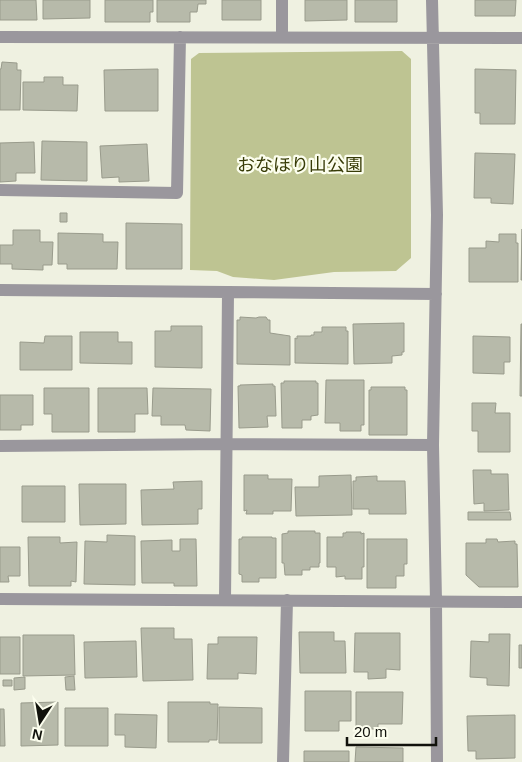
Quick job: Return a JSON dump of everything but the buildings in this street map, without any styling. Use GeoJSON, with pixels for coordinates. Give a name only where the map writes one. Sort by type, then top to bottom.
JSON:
{"type":"FeatureCollection","features":[{"type":"Feature","properties":{"kind":"street"},"geometry":{"type":"LineString","coordinates":[[282,0],[282,37]]}},
{"type":"Feature","properties":{"kind":"street"},"geometry":{"type":"LineString","coordinates":[[432,0],[436,215],[433,445],[437,762]]}},
{"type":"Feature","properties":{"kind":"street"},"geometry":{"type":"LineString","coordinates":[[0,37],[522,38]]}},
{"type":"Feature","properties":{"kind":"street"},"geometry":{"type":"LineString","coordinates":[[0,190],[177,193],[180,37]]}},
{"type":"Feature","properties":{"kind":"street"},"geometry":{"type":"LineString","coordinates":[[0,290],[436,294]]}},
{"type":"Feature","properties":{"kind":"street"},"geometry":{"type":"LineString","coordinates":[[225,600],[228,293]]}},
{"type":"Feature","properties":{"kind":"street"},"geometry":{"type":"LineString","coordinates":[[0,446],[433,445]]}},
{"type":"Feature","properties":{"kind":"street"},"geometry":{"type":"LineString","coordinates":[[0,599],[522,602]]}},
{"type":"Feature","properties":{"kind":"street"},"geometry":{"type":"LineString","coordinates":[[283,762],[287,600]]}},
{"type":"Feature","properties":{"kind":"green space","name":"おなほり山公園"},"geometry":{"type":"Polygon","coordinates":[[[402,51],[411,59],[411,258],[396,271],[334,272],[274,280],[233,277],[217,271],[190,270],[191,59],[199,53],[402,51]]]}}]}
